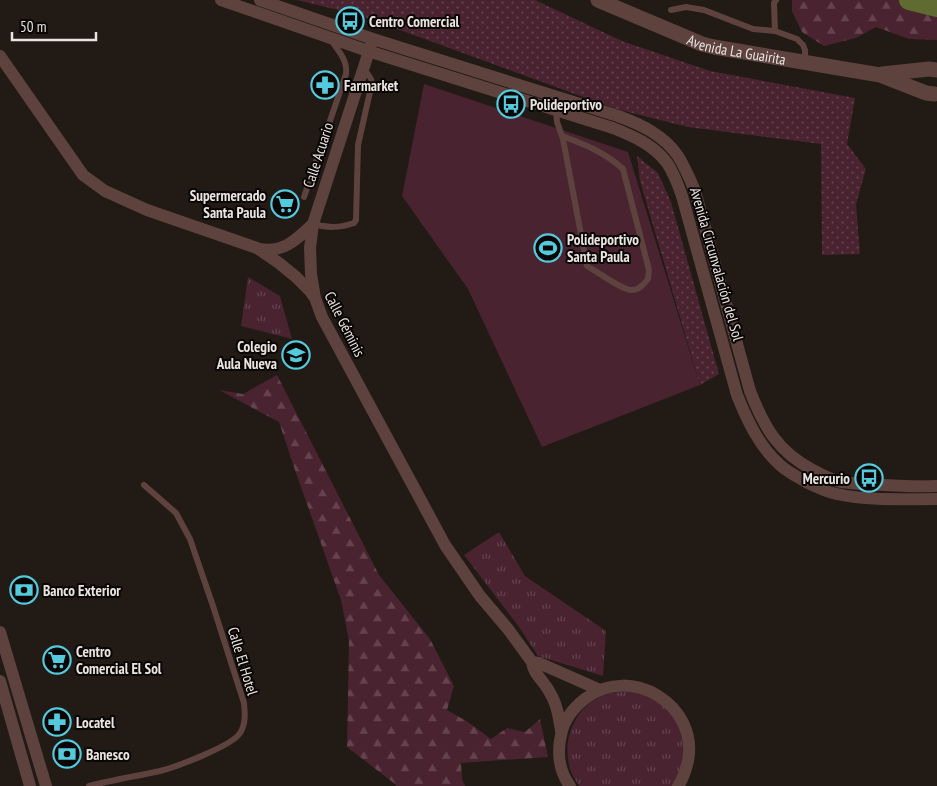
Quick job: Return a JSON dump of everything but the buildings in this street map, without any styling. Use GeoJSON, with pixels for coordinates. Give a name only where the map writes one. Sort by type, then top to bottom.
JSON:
{"type":"FeatureCollection","features":[{"type":"Feature","properties":{"kind":"street","name":"Avenida Circunvalación del Sol"},"geometry":{"type":"LineString","coordinates":[[221,0],[368,51],[613,128],[630,135],[657,152],[673,174],[682,196],[737,395],[745,415],[767,451],[793,475],[822,490],[860,497],[935,499]]}},
{"type":"Feature","properties":{"kind":"street","name":"Avenida Circunvalación del Sol"},"geometry":{"type":"LineString","coordinates":[[260,0],[373,39],[618,116],[636,123],[666,142],[685,167],[695,191],[750,391],[757,410],[778,443],[800,464],[827,478],[840,482],[868,485],[936,483]]}},
{"type":"Feature","properties":{"kind":"street","name":"Avenida La Guairita"},"geometry":{"type":"LineString","coordinates":[[598,0],[702,44],[880,74],[936,98]]}},
{"type":"Feature","properties":{"kind":"street","name":"Calle Acuario"},"geometry":{"type":"LineString","coordinates":[[315,298],[311,274],[310,248],[313,224],[373,39]]}},
{"type":"Feature","properties":{"kind":"street","name":"Calle Géminis"},"geometry":{"type":"LineString","coordinates":[[0,56],[83,175],[105,191],[147,210],[257,248],[296,277],[315,298],[322,317],[445,545],[480,596],[508,629],[532,662],[533,668],[550,692],[559,716],[561,731]]}},
{"type":"Feature","properties":{"kind":"street","name":"Avenida La Guairita"},"geometry":{"type":"LineString","coordinates":[[880,74],[937,70]]}},
{"type":"Feature","properties":{"kind":"street","name":"Avenida La Guairita"},"geometry":{"type":"LineString","coordinates":[[936,98],[935,84],[937,78]]}},
{"type":"Feature","properties":{"kind":"street"},"geometry":{"type":"LineString","coordinates":[[613,128],[618,116]]}},
{"type":"Feature","properties":{"kind":"street"},"geometry":{"type":"LineString","coordinates":[[257,248],[270,251],[279,249],[287,245],[313,224]]}},
{"type":"Feature","properties":{"kind":"street"},"geometry":{"type":"LineString","coordinates":[[935,499],[936,483]]}},
{"type":"Feature","properties":{"kind":"street"},"geometry":{"type":"LineString","coordinates":[[0,632],[46,786]]}},
{"type":"Feature","properties":{"kind":"street"},"geometry":{"type":"LineString","coordinates":[[532,662],[539,663],[600,690]]}},
{"type":"Feature","properties":{"kind":"street"},"geometry":{"type":"LineString","coordinates":[[0,681],[30,786]]}},
{"type":"Feature","properties":{"kind":"street","name":"Calle Géminis"},"geometry":{"type":"LineString","coordinates":[[570,786],[562,771],[559,758],[561,731],[566,720],[572,710],[590,695],[613,686],[626,685],[640,687],[652,692],[673,708],[681,719],[689,744],[689,757],[680,785]]}},
{"type":"Feature","properties":{"kind":"lane"},"geometry":{"type":"LineString","coordinates":[[775,31],[774,3],[776,0]]}},
{"type":"Feature","properties":{"kind":"lane"},"geometry":{"type":"LineString","coordinates":[[671,10],[686,7],[704,10],[753,29],[775,31],[797,39],[805,50],[805,62]]}},
{"type":"Feature","properties":{"kind":"lane"},"geometry":{"type":"LineString","coordinates":[[304,197],[347,68],[345,61],[329,37]]}},
{"type":"Feature","properties":{"kind":"lane"},"geometry":{"type":"LineString","coordinates":[[313,224],[336,228],[354,223],[356,220],[358,145],[372,83],[363,67]]}},
{"type":"Feature","properties":{"kind":"lane"},"geometry":{"type":"LineString","coordinates":[[556,110],[587,266],[631,291],[639,289],[648,279],[649,270],[623,169],[591,147],[562,136]]}},
{"type":"Feature","properties":{"kind":"lane","name":"Calle El Hotel"},"geometry":{"type":"LineString","coordinates":[[89,786],[162,771],[208,753],[230,742],[239,735],[244,725],[244,703],[190,539],[176,513],[144,485]]}},
{"type":"Feature","properties":{"kind":"green space"},"geometry":{"type":"Polygon","coordinates":[[[297,0],[535,0],[622,41],[710,71],[855,98],[847,144],[866,169],[856,204],[860,254],[822,255],[821,144],[688,127],[616,109],[359,15],[297,0]]]}},
{"type":"Feature","properties":{"kind":"green space"},"geometry":{"type":"Polygon","coordinates":[[[792,0],[937,0],[937,40],[909,39],[876,27],[856,38],[824,46],[802,32],[792,11],[792,0]]]}},
{"type":"Feature","properties":{"kind":"green space","name":"Polideportivo Santa Paula"},"geometry":{"type":"Polygon","coordinates":[[[424,84],[628,152],[700,385],[542,447],[468,289],[402,196],[424,84]]]}},
{"type":"Feature","properties":{"kind":"green space"},"geometry":{"type":"Polygon","coordinates":[[[637,156],[658,173],[671,202],[719,374],[700,385],[640,181],[637,156]]]}},
{"type":"Feature","properties":{"kind":"green space"},"geometry":{"type":"Polygon","coordinates":[[[248,277],[280,296],[292,339],[241,326],[248,277]]]}},
{"type":"Feature","properties":{"kind":"green space"},"geometry":{"type":"Polygon","coordinates":[[[277,375],[379,575],[430,639],[454,686],[447,710],[468,722],[491,739],[507,728],[525,732],[540,719],[548,757],[461,763],[462,779],[465,786],[396,786],[347,747],[349,641],[341,600],[279,422],[219,390],[243,394],[277,375]]]}},
{"type":"Feature","properties":{"kind":"green space"},"geometry":{"type":"Polygon","coordinates":[[[499,532],[525,576],[606,631],[603,676],[538,656],[519,627],[464,555],[499,532]]]}},
{"type":"Feature","properties":{"kind":"green space"},"geometry":{"type":"Polygon","coordinates":[[[626,691],[644,693],[655,698],[676,719],[684,737],[685,747],[685,757],[680,771],[672,786],[579,786],[571,771],[568,757],[570,734],[574,724],[579,714],[596,699],[609,693],[626,691]]]}},
{"type":"Feature","properties":{"kind":"waterway"},"geometry":{"type":"LineString","coordinates":[[909,0],[937,7]]}},
{"type":"Feature","properties":{"kind":"place","name":"Centro Comercial"},"geometry":{"type":"Point","coordinates":[350,21]}},
{"type":"Feature","properties":{"kind":"place","name":"Farmarket"},"geometry":{"type":"Point","coordinates":[325,85]}},
{"type":"Feature","properties":{"kind":"place","name":"Polideportivo"},"geometry":{"type":"Point","coordinates":[511,104]}},
{"type":"Feature","properties":{"kind":"place","name":"Supermercado Santa Paula"},"geometry":{"type":"Point","coordinates":[285,204]}},
{"type":"Feature","properties":{"kind":"place","name":"Polideportivo Santa Paula"},"geometry":{"type":"Point","coordinates":[548,248]}},
{"type":"Feature","properties":{"kind":"place","name":"Colegio Aula Nueva"},"geometry":{"type":"Point","coordinates":[296,355]}},
{"type":"Feature","properties":{"kind":"place","name":"Mercurio"},"geometry":{"type":"Point","coordinates":[869,478]}},
{"type":"Feature","properties":{"kind":"place","name":"Banco Exterior"},"geometry":{"type":"Point","coordinates":[24,590]}},
{"type":"Feature","properties":{"kind":"place","name":"Centro Comercial El Sol"},"geometry":{"type":"Point","coordinates":[57,660]}},
{"type":"Feature","properties":{"kind":"place","name":"Locatel"},"geometry":{"type":"Point","coordinates":[57,722]}},
{"type":"Feature","properties":{"kind":"place","name":"Banesco"},"geometry":{"type":"Point","coordinates":[67,754]}}]}
